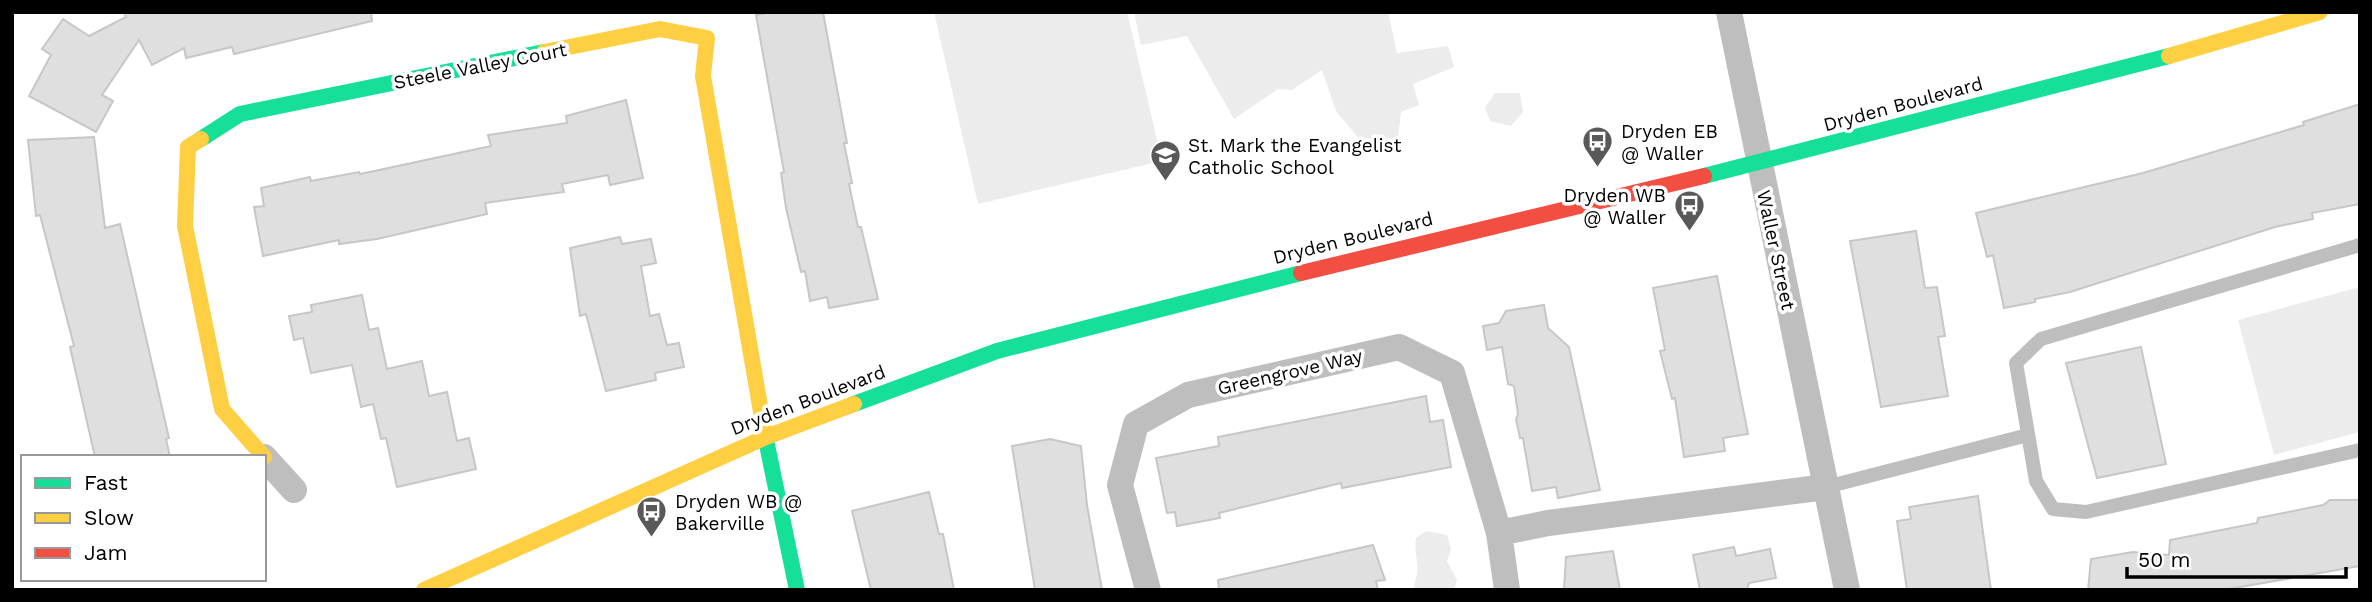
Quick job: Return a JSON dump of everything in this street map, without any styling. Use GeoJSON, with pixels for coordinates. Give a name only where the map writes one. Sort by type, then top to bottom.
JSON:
{"type":"FeatureCollection","features":[{"type":"Feature","properties":{"kind":"street","name":"Waller Street"},"geometry":{"type":"LineString","coordinates":[[1729,12],[1847,590]]}},
{"type":"Feature","properties":{"kind":"street","name":"Dryden Boulevard"},"geometry":{"type":"LineString","coordinates":[[424,590],[766,437],[997,351],[1409,245],[1758,163],[2218,43],[2320,12]]}},
{"type":"Feature","properties":{"kind":"street","name":"Steele Valley Court"},"geometry":{"type":"LineString","coordinates":[[262,455],[222,409],[185,226],[188,147],[240,114],[660,29],[707,38],[704,76],[766,437]]}},
{"type":"Feature","properties":{"kind":"street","name":"Greengrove Way"},"geometry":{"type":"LineString","coordinates":[[1148,590],[1120,485],[1136,424],[1188,395],[1399,347],[1452,373],[1499,533],[1507,590]]}},
{"type":"Feature","properties":{"kind":"street"},"geometry":{"type":"LineString","coordinates":[[766,437],[779,513],[797,590]]}},
{"type":"Feature","properties":{"kind":"street","name":"Steele Valley Court"},"geometry":{"type":"LineString","coordinates":[[266,459],[294,490]]}},
{"type":"Feature","properties":{"kind":"street"},"geometry":{"type":"LineString","coordinates":[[1499,533],[1548,523],[1826,487]]}},
{"type":"Feature","properties":{"kind":"lane"},"geometry":{"type":"LineString","coordinates":[[2360,245],[2041,339],[2016,363],[2036,481],[2053,509],[2086,512],[2360,450]]}},
{"type":"Feature","properties":{"kind":"lane"},"geometry":{"type":"LineString","coordinates":[[1826,487],[2028,435]]}},
{"type":"Feature","properties":{"kind":"shaded area"},"geometry":{"type":"Polygon","coordinates":[[[934,12],[1127,12],[1162,161],[978,204],[934,12]]]}},
{"type":"Feature","properties":{"kind":"shaded area"},"geometry":{"type":"Polygon","coordinates":[[[1134,12],[1388,12],[1397,53],[1448,46],[1454,67],[1413,84],[1419,105],[1401,112],[1398,138],[1366,147],[1336,111],[1322,70],[1292,90],[1278,89],[1234,119],[1187,36],[1141,45],[1134,12]]]}},
{"type":"Feature","properties":{"kind":"shaded area"},"geometry":{"type":"Polygon","coordinates":[[[1495,93],[1520,93],[1523,112],[1511,126],[1490,121],[1485,108],[1495,93]]]}},
{"type":"Feature","properties":{"kind":"shaded area"},"geometry":{"type":"Polygon","coordinates":[[[2360,287],[2360,432],[2274,455],[2238,320],[2360,287]]]}},
{"type":"Feature","properties":{"kind":"shaded area"},"geometry":{"type":"Polygon","coordinates":[[[1426,531],[1447,535],[1451,549],[1447,561],[1457,580],[1454,590],[1416,590],[1414,586],[1417,571],[1416,538],[1426,531]]]}},
{"type":"Feature","properties":{"kind":"building"},"geometry":{"type":"Polygon","coordinates":[[[124,12],[371,12],[372,21],[234,54],[232,47],[186,58],[184,48],[152,65],[139,40],[102,95],[113,101],[96,132],[29,96],[51,55],[42,49],[63,19],[89,36],[126,17],[124,12]]]}},
{"type":"Feature","properties":{"kind":"building"},"geometry":{"type":"Polygon","coordinates":[[[770,12],[823,12],[847,143],[844,143],[852,183],[849,184],[878,299],[829,308],[827,297],[810,301],[805,271],[801,272],[786,208],[781,173],[784,172],[756,15],[770,12]]]}},
{"type":"Feature","properties":{"kind":"building"},"geometry":{"type":"Polygon","coordinates":[[[626,100],[643,178],[610,185],[608,175],[562,184],[564,192],[485,203],[487,214],[377,239],[339,244],[339,240],[263,256],[254,207],[264,206],[261,188],[310,177],[311,181],[359,172],[360,174],[491,146],[488,135],[567,123],[566,116],[626,100]]]}},
{"type":"Feature","properties":{"kind":"building"},"geometry":{"type":"Polygon","coordinates":[[[2360,104],[2360,204],[2312,213],[2313,219],[2275,227],[2070,292],[2004,308],[1993,255],[1987,257],[1976,213],[2143,173],[2304,125],[2303,122],[2360,104]]]}},
{"type":"Feature","properties":{"kind":"building"},"geometry":{"type":"Polygon","coordinates":[[[94,137],[105,228],[120,224],[169,438],[166,439],[170,455],[95,455],[70,347],[74,346],[40,215],[36,216],[28,140],[94,137]]]}},
{"type":"Feature","properties":{"kind":"building"},"geometry":{"type":"Polygon","coordinates":[[[1916,231],[1925,288],[1937,287],[1945,336],[1938,337],[1948,396],[1881,407],[1850,241],[1916,231]]]}},
{"type":"Feature","properties":{"kind":"building"},"geometry":{"type":"Polygon","coordinates":[[[620,237],[622,244],[651,239],[656,263],[641,266],[650,316],[659,314],[667,345],[679,343],[684,367],[655,373],[656,380],[606,391],[586,314],[580,316],[570,248],[620,237]]]}},
{"type":"Feature","properties":{"kind":"building"},"geometry":{"type":"Polygon","coordinates":[[[1717,276],[1748,434],[1723,438],[1725,451],[1684,457],[1675,398],[1672,399],[1660,351],[1665,350],[1653,288],[1717,276]]]}},
{"type":"Feature","properties":{"kind":"building"},"geometry":{"type":"Polygon","coordinates":[[[362,295],[369,330],[378,328],[387,369],[422,361],[429,396],[447,392],[457,441],[469,438],[476,469],[397,487],[386,438],[381,439],[373,404],[361,407],[352,365],[311,373],[303,338],[294,340],[289,316],[312,312],[311,305],[362,295]]]}},
{"type":"Feature","properties":{"kind":"building"},"geometry":{"type":"Polygon","coordinates":[[[1544,305],[1548,328],[1569,347],[1600,490],[1558,498],[1556,487],[1532,491],[1523,438],[1520,438],[1516,419],[1518,414],[1514,386],[1508,384],[1502,347],[1487,350],[1483,326],[1499,323],[1506,311],[1544,305]]]}},
{"type":"Feature","properties":{"kind":"building"},"geometry":{"type":"Polygon","coordinates":[[[2141,347],[2166,464],[2097,478],[2066,363],[2141,347]]]}},
{"type":"Feature","properties":{"kind":"building"},"geometry":{"type":"Polygon","coordinates":[[[1426,396],[1430,422],[1443,420],[1451,467],[1342,488],[1341,483],[1219,513],[1220,518],[1177,526],[1175,512],[1167,513],[1156,458],[1219,446],[1218,437],[1426,396]]]}},
{"type":"Feature","properties":{"kind":"building"},"geometry":{"type":"Polygon","coordinates":[[[1050,439],[1081,446],[1087,505],[1102,590],[1035,590],[1012,446],[1050,439]]]}},
{"type":"Feature","properties":{"kind":"building"},"geometry":{"type":"Polygon","coordinates":[[[929,492],[939,534],[943,534],[954,590],[871,590],[852,511],[929,492]]]}},
{"type":"Feature","properties":{"kind":"building"},"geometry":{"type":"Polygon","coordinates":[[[1978,496],[1991,590],[1907,590],[1897,521],[1911,519],[1909,507],[1978,496]]]}},
{"type":"Feature","properties":{"kind":"building"},"geometry":{"type":"Polygon","coordinates":[[[2330,500],[2360,500],[2360,566],[2223,590],[2088,590],[2091,559],[2133,552],[2169,555],[2170,540],[2257,523],[2258,518],[2323,505],[2330,500]]]}},
{"type":"Feature","properties":{"kind":"building"},"geometry":{"type":"Polygon","coordinates":[[[1373,545],[1385,580],[1376,581],[1378,590],[1219,590],[1218,580],[1373,545]]]}},
{"type":"Feature","properties":{"kind":"building"},"geometry":{"type":"Polygon","coordinates":[[[1734,547],[1736,556],[1770,549],[1776,578],[1749,583],[1747,590],[1700,590],[1693,555],[1734,547]]]}},
{"type":"Feature","properties":{"kind":"building"},"geometry":{"type":"Polygon","coordinates":[[[1613,551],[1620,590],[1564,590],[1566,557],[1613,551]]]}},
{"type":"Feature","properties":{"kind":"traffic: fast"},"geometry":{"type":"LineString","coordinates":[[201,139],[240,114],[544,52]]}},
{"type":"Feature","properties":{"kind":"traffic: fast"},"geometry":{"type":"LineString","coordinates":[[1704,176],[2169,56]]}},
{"type":"Feature","properties":{"kind":"traffic: fast"},"geometry":{"type":"LineString","coordinates":[[854,404],[997,351],[1301,273]]}},
{"type":"Feature","properties":{"kind":"traffic: fast"},"geometry":{"type":"LineString","coordinates":[[765,435],[797,590]]}},
{"type":"Feature","properties":{"kind":"traffic: slow"},"geometry":{"type":"LineString","coordinates":[[2169,56],[2320,12]]}},
{"type":"Feature","properties":{"kind":"traffic: slow"},"geometry":{"type":"LineString","coordinates":[[544,52],[660,29],[707,38],[703,76],[765,435]]}},
{"type":"Feature","properties":{"kind":"traffic: slow"},"geometry":{"type":"LineString","coordinates":[[201,139],[188,147],[185,226],[222,409],[262,455]]}},
{"type":"Feature","properties":{"kind":"traffic: slow"},"geometry":{"type":"LineString","coordinates":[[424,590],[766,437],[854,404]]}},
{"type":"Feature","properties":{"kind":"traffic: jam"},"geometry":{"type":"LineString","coordinates":[[1301,273],[1704,176]]}},
{"type":"Feature","properties":{"kind":"place","name":"Dryden EB @ Waller"},"geometry":{"type":"Point","coordinates":[1598,169]}},
{"type":"Feature","properties":{"kind":"place","name":"St. Mark the Evangelist Catholic School"},"geometry":{"type":"Point","coordinates":[1165,183]}},
{"type":"Feature","properties":{"kind":"place","name":"Dryden WB @ Waller"},"geometry":{"type":"Point","coordinates":[1689,233]}},
{"type":"Feature","properties":{"kind":"place","name":"Dryden WB @ Bakerville"},"geometry":{"type":"Point","coordinates":[652,539]}}]}
